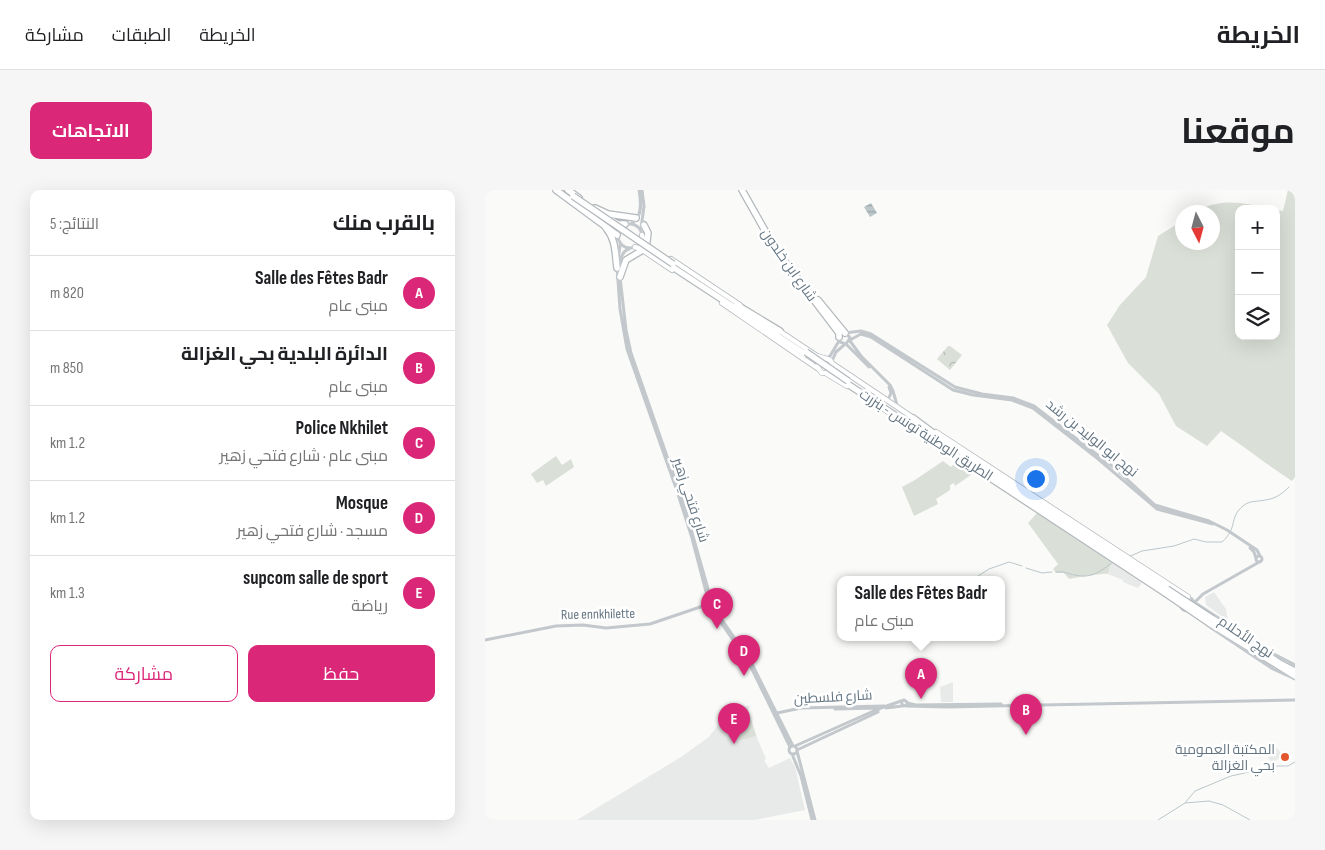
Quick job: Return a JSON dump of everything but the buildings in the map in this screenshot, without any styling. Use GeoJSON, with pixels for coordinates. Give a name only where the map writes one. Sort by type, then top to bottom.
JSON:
{"type":"FeatureCollection","features":[{"type":"Feature","properties":{"kind":"highway"},"geometry":{"type":"LineString","coordinates":[[556,190],[617,235]]}},
{"type":"Feature","properties":{"kind":"highway","name":"الطريق الوطنية تونس - بنزرت"},"geometry":{"type":"LineString","coordinates":[[560,190],[805,353]]}},
{"type":"Feature","properties":{"kind":"highway","name":"الطريق الوطنية تونس - بنزرت"},"geometry":{"type":"LineString","coordinates":[[564,190],[573,198]]}},
{"type":"Feature","properties":{"kind":"highway"},"geometry":{"type":"LineString","coordinates":[[568,190],[615,223],[628,224]]}},
{"type":"Feature","properties":{"kind":"highway","name":"شارع ابن خلدون"},"geometry":{"type":"LineString","coordinates":[[744,190],[778,249],[843,336]]}},
{"type":"Feature","properties":{"kind":"highway"},"geometry":{"type":"LineString","coordinates":[[595,208],[608,214],[636,218]]}},
{"type":"Feature","properties":{"kind":"highway"},"geometry":{"type":"LineString","coordinates":[[593,216],[611,234],[615,245],[617,268]]}},
{"type":"Feature","properties":{"kind":"highway"},"geometry":{"type":"LineString","coordinates":[[644,225],[648,233],[647,241]]}},
{"type":"Feature","properties":{"kind":"highway"},"geometry":{"type":"LineString","coordinates":[[620,277],[626,260],[638,249]]}},
{"type":"Feature","properties":{"kind":"highway","name":"الطريق الوطنية تونس - بنزرت"},"geometry":{"type":"LineString","coordinates":[[672,265],[721,295],[847,382],[1166,591]]}},
{"type":"Feature","properties":{"kind":"highway"},"geometry":{"type":"LineString","coordinates":[[721,295],[780,331]]}},
{"type":"Feature","properties":{"kind":"highway"},"geometry":{"type":"LineString","coordinates":[[729,304],[780,342]]}},
{"type":"Feature","properties":{"kind":"highway","name":"الطريق الوطنية تونس - بنزرت"},"geometry":{"type":"LineString","coordinates":[[847,382],[949,445],[1295,678]]}},
{"type":"Feature","properties":{"kind":"highway"},"geometry":{"type":"LineString","coordinates":[[913,418],[949,445],[994,471]]}},
{"type":"Feature","properties":{"kind":"highway"},"geometry":{"type":"LineString","coordinates":[[928,438],[974,466]]}},
{"type":"Feature","properties":{"kind":"highway"},"geometry":{"type":"LineString","coordinates":[[990,477],[1028,505]]}},
{"type":"Feature","properties":{"kind":"highway","name":"الطريق الوطنية تونس - بنزرت"},"geometry":{"type":"LineString","coordinates":[[1211,621],[1295,671]]}},
{"type":"Feature","properties":{"kind":"highway"},"geometry":{"type":"LineString","coordinates":[[1253,641],[1289,668]]}},
{"type":"Feature","properties":{"kind":"main road"},"geometry":{"type":"LineString","coordinates":[[642,233],[643,240],[780,331],[825,358],[887,402],[1188,597]]}},
{"type":"Feature","properties":{"kind":"main road"},"geometry":{"type":"LineString","coordinates":[[638,249],[644,251],[780,342],[820,372],[827,374],[928,438],[1181,606]]}},
{"type":"Feature","properties":{"kind":"main road"},"geometry":{"type":"LineString","coordinates":[[817,368],[819,361],[825,358]]}},
{"type":"Feature","properties":{"kind":"main road"},"geometry":{"type":"LineString","coordinates":[[827,374],[832,369],[832,363]]}},
{"type":"Feature","properties":{"kind":"street"},"geometry":{"type":"LineString","coordinates":[[640,190],[644,206],[640,223],[641,242],[638,249],[629,249],[621,245],[617,235],[620,228],[637,220],[641,202],[640,190]]}},
{"type":"Feature","properties":{"kind":"street"},"geometry":{"type":"LineString","coordinates":[[628,224],[637,226],[642,233]]}},
{"type":"Feature","properties":{"kind":"street","name":"شارع فتحي زهير"},"geometry":{"type":"LineString","coordinates":[[621,245],[617,268],[620,309],[627,349],[677,491],[713,613],[749,663],[795,748]]}},
{"type":"Feature","properties":{"kind":"street","name":"شارع فتحي زهير"},"geometry":{"type":"LineString","coordinates":[[629,249],[621,257],[620,277],[625,330],[631,353],[685,508],[710,603],[751,662],[779,713],[795,748]]}},
{"type":"Feature","properties":{"kind":"street","name":"نهج ابو الوليد بن رشد"},"geometry":{"type":"LineString","coordinates":[[843,336],[861,331],[871,334],[955,387],[982,394],[1013,398],[1035,406],[1117,470],[1155,505],[1209,521],[1227,530],[1253,550],[1256,559]]}},
{"type":"Feature","properties":{"kind":"street","name":"نهج ابو الوليد بن رشد"},"geometry":{"type":"LineString","coordinates":[[847,343],[857,335],[865,335],[875,339],[953,390],[973,395],[1012,400],[1033,408],[1097,458],[1157,509],[1209,523],[1227,530]]}},
{"type":"Feature","properties":{"kind":"street"},"geometry":{"type":"LineString","coordinates":[[832,363],[836,352],[847,343],[850,336],[843,336]]}},
{"type":"Feature","properties":{"kind":"street"},"geometry":{"type":"LineString","coordinates":[[843,336],[847,343],[890,388],[887,402]]}},
{"type":"Feature","properties":{"kind":"street"},"geometry":{"type":"LineString","coordinates":[[825,358],[834,350],[843,336]]}},
{"type":"Feature","properties":{"kind":"street"},"geometry":{"type":"LineString","coordinates":[[847,343],[891,387],[900,410]]}},
{"type":"Feature","properties":{"kind":"street","name":"نهج ابو الوليد بن رشد"},"geometry":{"type":"LineString","coordinates":[[1231,533],[1257,550],[1260,556]]}},
{"type":"Feature","properties":{"kind":"street"},"geometry":{"type":"LineString","coordinates":[[1238,574],[1260,556],[1261,561]]}},
{"type":"Feature","properties":{"kind":"street"},"geometry":{"type":"LineString","coordinates":[[1256,559],[1258,562],[1261,561]]}},
{"type":"Feature","properties":{"kind":"street"},"geometry":{"type":"LineString","coordinates":[[1203,594],[1182,600],[1182,609],[1187,611],[1193,608],[1194,602],[1203,594],[1261,561]]}},
{"type":"Feature","properties":{"kind":"street"},"geometry":{"type":"LineString","coordinates":[[1188,597],[1253,641],[1295,665]]}},
{"type":"Feature","properties":{"kind":"street","name":"Rue ennkhilette"},"geometry":{"type":"LineString","coordinates":[[485,640],[556,626],[583,625],[606,628],[650,624],[710,603]]}},
{"type":"Feature","properties":{"kind":"street","name":"نهج الأحلام"},"geometry":{"type":"LineString","coordinates":[[1187,611],[1273,669],[1295,678]]}},
{"type":"Feature","properties":{"kind":"street"},"geometry":{"type":"LineString","coordinates":[[792,754],[795,748],[878,710],[905,705],[1295,699]]}},
{"type":"Feature","properties":{"kind":"street"},"geometry":{"type":"LineString","coordinates":[[905,705],[947,707],[1295,699]]}},
{"type":"Feature","properties":{"kind":"street"},"geometry":{"type":"LineString","coordinates":[[813,820],[801,776],[789,751],[887,706],[904,700],[905,705]]}},
{"type":"Feature","properties":{"kind":"street","name":"شارع فلسطين"},"geometry":{"type":"LineString","coordinates":[[779,713],[801,708],[887,706]]}},
{"type":"Feature","properties":{"kind":"street","name":"شارع فلسطين"},"geometry":{"type":"LineString","coordinates":[[779,713],[801,710],[878,710]]}},
{"type":"Feature","properties":{"kind":"street"},"geometry":{"type":"LineString","coordinates":[[800,764],[799,757],[802,746]]}},
{"type":"Feature","properties":{"kind":"street"},"geometry":{"type":"LineString","coordinates":[[795,748],[813,820]]}},
{"type":"Feature","properties":{"kind":"shaded area"},"geometry":{"type":"Polygon","coordinates":[[[871,203],[877,213],[870,217],[864,207],[871,203]]]}},
{"type":"Feature","properties":{"kind":"shaded area"},"geometry":{"type":"Polygon","coordinates":[[[1111,562],[1142,583],[1138,588],[1108,574],[1111,562]]]}},
{"type":"Feature","properties":{"kind":"shaded area"},"geometry":{"type":"Polygon","coordinates":[[[1214,592],[1226,609],[1228,621],[1206,605],[1205,597],[1214,592]]]}},
{"type":"Feature","properties":{"kind":"shaded area"},"geometry":{"type":"Polygon","coordinates":[[[953,682],[953,702],[941,702],[940,687],[953,682]]]}},
{"type":"Feature","properties":{"kind":"shaded area"},"geometry":{"type":"Polygon","coordinates":[[[750,706],[748,709],[766,759],[764,760],[769,768],[790,758],[795,767],[805,810],[755,820],[577,820],[681,757],[709,737],[728,711],[732,709],[731,707],[750,706]]]}},
{"type":"Feature","properties":{"kind":"shaded area"},"geometry":{"type":"Polygon","coordinates":[[[1274,745],[1283,755],[1272,764],[1267,755],[1274,745]]]}},
{"type":"Feature","properties":{"kind":"green space"},"geometry":{"type":"Polygon","coordinates":[[[1288,190],[1295,190],[1295,477],[1292,481],[1221,431],[1207,446],[1176,426],[1159,394],[1128,363],[1107,325],[1120,305],[1146,277],[1158,236],[1175,225],[1175,250],[1220,250],[1220,205],[1211,205],[1233,203],[1251,205],[1235,205],[1235,340],[1280,340],[1280,211],[1283,211],[1288,190]]]}},
{"type":"Feature","properties":{"kind":"green space"},"geometry":{"type":"Polygon","coordinates":[[[948,346],[962,355],[950,370],[937,359],[948,346]]]}},
{"type":"Feature","properties":{"kind":"green space"},"geometry":{"type":"Polygon","coordinates":[[[556,456],[562,465],[571,459],[574,467],[546,486],[543,480],[537,483],[531,474],[556,456]]]}},
{"type":"Feature","properties":{"kind":"green space"},"geometry":{"type":"Polygon","coordinates":[[[943,461],[951,467],[957,461],[975,472],[955,486],[954,483],[950,485],[950,490],[936,499],[938,504],[914,516],[902,487],[943,461]]]}},
{"type":"Feature","properties":{"kind":"green space"},"geometry":{"type":"Polygon","coordinates":[[[1037,513],[1111,562],[1108,574],[1069,579],[1064,573],[1056,573],[1053,569],[1058,564],[1028,523],[1037,513]]]}},
{"type":"Feature","properties":{"kind":"green space"},"geometry":{"type":"Polygon","coordinates":[[[747,708],[756,736],[740,740],[732,713],[747,708]]]}},
{"type":"Feature","properties":{"kind":"waterway"},"geometry":{"type":"LineString","coordinates":[[1128,557],[1142,551],[1174,546],[1194,539],[1206,542],[1222,542],[1230,532],[1236,514],[1243,506],[1251,502],[1275,497],[1289,487]]}},
{"type":"Feature","properties":{"kind":"waterway"},"geometry":{"type":"LineString","coordinates":[[978,576],[989,569],[1009,562],[1022,566]]}},
{"type":"Feature","properties":{"kind":"waterway"},"geometry":{"type":"LineString","coordinates":[[1056,572],[1086,576],[1095,574],[1112,563]]}},
{"type":"Feature","properties":{"kind":"waterway"},"geometry":{"type":"LineString","coordinates":[[1026,568],[1042,573],[1052,572]]}},
{"type":"Feature","properties":{"kind":"waterway"},"geometry":{"type":"LineString","coordinates":[[1185,803],[1195,791],[1231,776],[1277,766],[1288,766],[1295,762]]}},
{"type":"Feature","properties":{"kind":"waterway"},"geometry":{"type":"LineString","coordinates":[[1158,820],[1185,803],[1209,801],[1223,805],[1250,820]]}},
{"type":"Feature","properties":{"kind":"place","name":"Police Nkhilet"},"geometry":{"type":"Point","coordinates":[717,629]}},
{"type":"Feature","properties":{"kind":"place","name":"Mosque"},"geometry":{"type":"Point","coordinates":[744,676]}},
{"type":"Feature","properties":{"kind":"place","name":"Salle des Fêtes Badr"},"geometry":{"type":"Point","coordinates":[921,699]}},
{"type":"Feature","properties":{"kind":"place","name":"الدائرة البلدية بحي الغزالة"},"geometry":{"type":"Point","coordinates":[1026,735]}},
{"type":"Feature","properties":{"kind":"place","name":"supcom salle de sport"},"geometry":{"type":"Point","coordinates":[734,744]}},
{"type":"Feature","properties":{"kind":"place","name":"المكتبة العمومية بحي الغزالة"},"geometry":{"type":"Point","coordinates":[1285,757]}}]}
